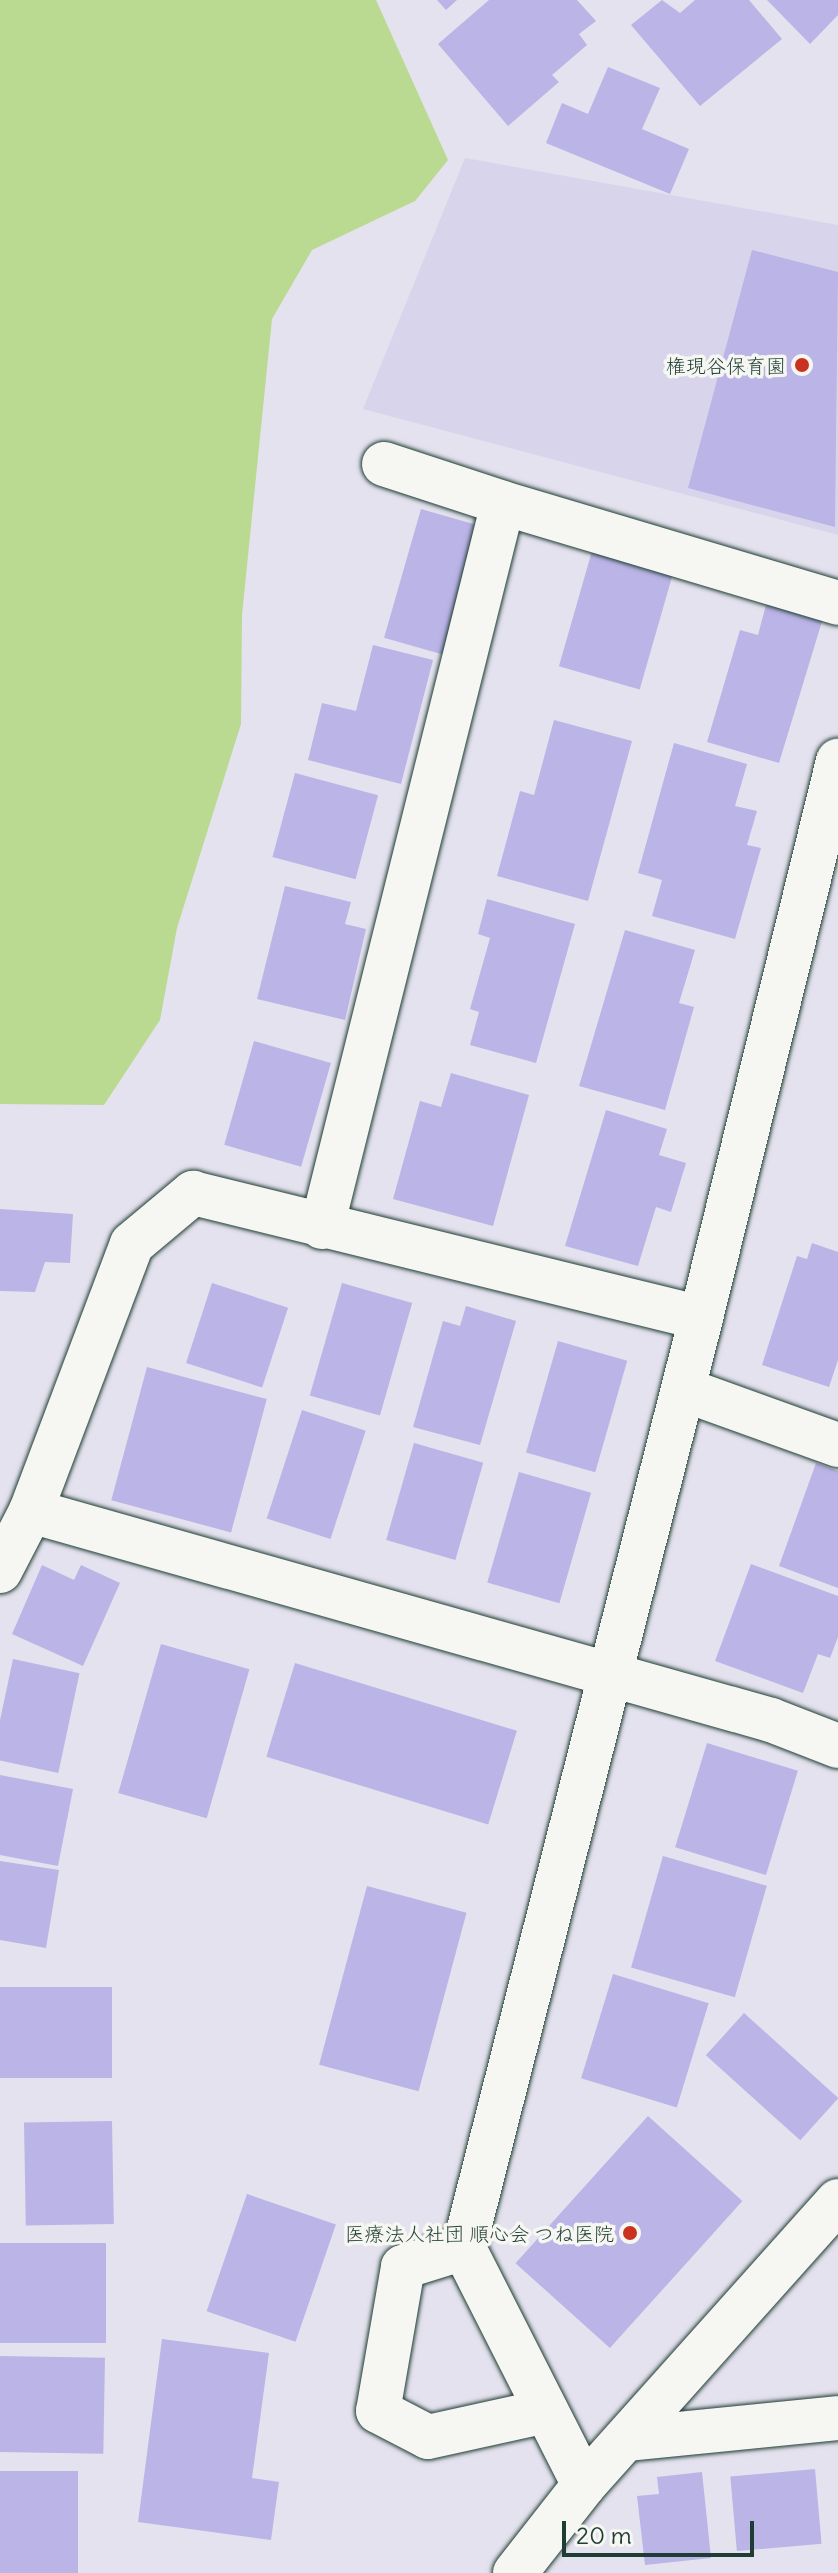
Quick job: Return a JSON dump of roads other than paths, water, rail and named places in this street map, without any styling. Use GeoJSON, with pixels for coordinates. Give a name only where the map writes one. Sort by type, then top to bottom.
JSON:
{"type":"FeatureCollection","features":[{"type":"Feature","properties":{"kind":"street"},"geometry":{"type":"LineString","coordinates":[[384,464],[503,503],[838,603]]}},
{"type":"Feature","properties":{"kind":"street"},"geometry":{"type":"LineString","coordinates":[[322,1227],[503,503]]}},
{"type":"Feature","properties":{"kind":"street"},"geometry":{"type":"LineString","coordinates":[[584,2485],[464,2248],[685,1390],[838,761]]}},
{"type":"Feature","properties":{"kind":"street"},"geometry":{"type":"LineString","coordinates":[[2,1558],[31,1511],[132,1244],[193,1193],[701,1318]]}},
{"type":"Feature","properties":{"kind":"street"},"geometry":{"type":"LineString","coordinates":[[685,1390],[838,1445]]}},
{"type":"Feature","properties":{"kind":"street"},"geometry":{"type":"LineString","coordinates":[[31,1511],[612,1675],[838,1746]]}},
{"type":"Feature","properties":{"kind":"street"},"geometry":{"type":"LineString","coordinates":[[515,2573],[584,2485],[838,2201]]}},
{"type":"Feature","properties":{"kind":"street"},"geometry":{"type":"LineString","coordinates":[[464,2248],[403,2267],[378,2411],[428,2437],[546,2411]]}},
{"type":"Feature","properties":{"kind":"street"},"geometry":{"type":"LineString","coordinates":[[628,2439],[838,2418]]}},
{"type":"Feature","properties":{"kind":"place","name":"権現谷保育園"},"geometry":{"type":"Point","coordinates":[802,365]}},
{"type":"Feature","properties":{"kind":"place","name":"医療法人社団 順心会 つね医院"},"geometry":{"type":"Point","coordinates":[630,2233]}}]}
